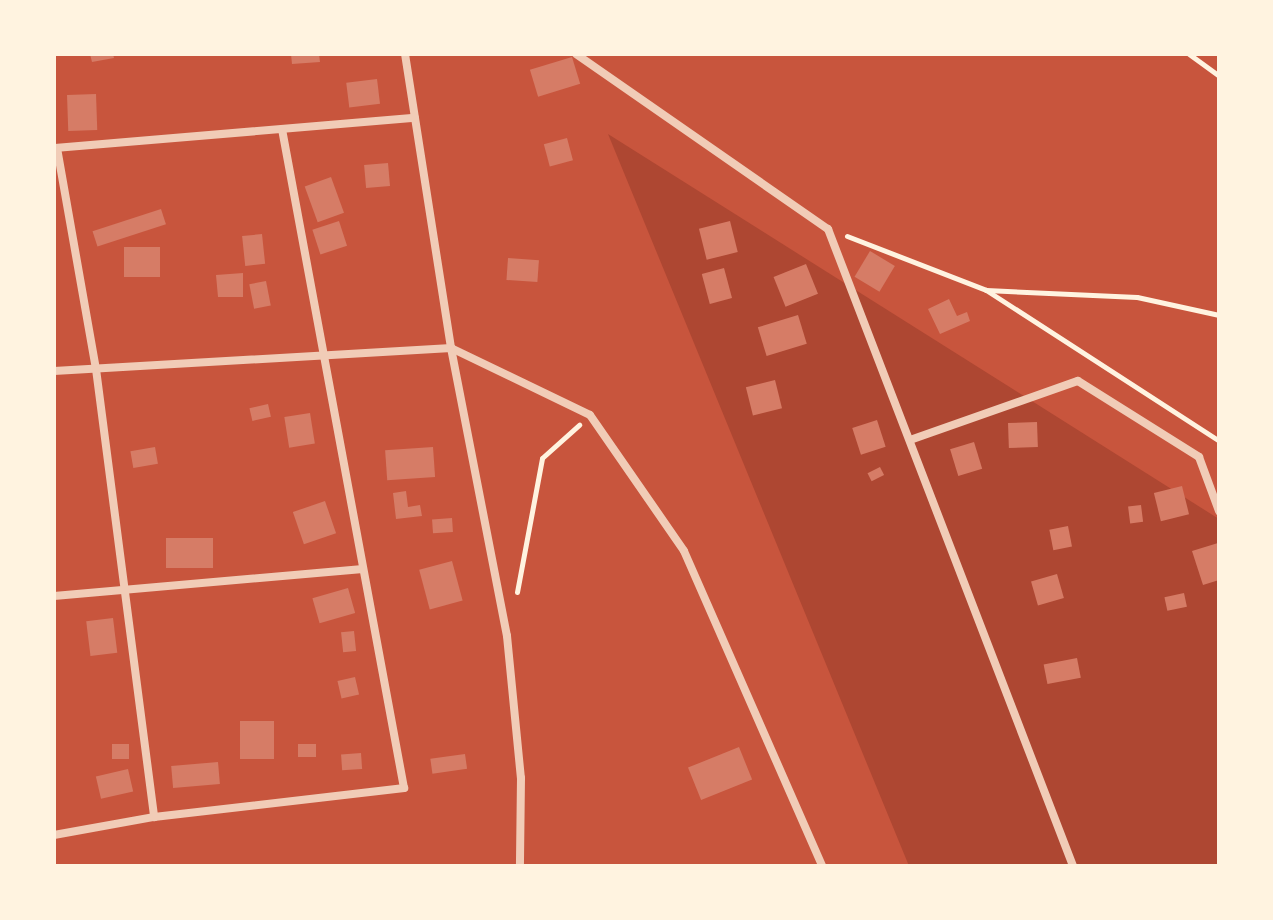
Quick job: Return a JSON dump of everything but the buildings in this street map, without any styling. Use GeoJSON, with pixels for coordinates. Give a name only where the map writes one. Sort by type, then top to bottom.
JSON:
{"type":"FeatureCollection","features":[{"type":"Feature","properties":{"kind":"street"},"geometry":{"type":"LineString","coordinates":[[405,54],[451,348],[507,636],[521,778],[520,866]]}},
{"type":"Feature","properties":{"kind":"street"},"geometry":{"type":"LineString","coordinates":[[576,54],[828,229],[1073,866]]}},
{"type":"Feature","properties":{"kind":"street"},"geometry":{"type":"LineString","coordinates":[[154,817],[127,589],[96,369],[56,148],[415,118]]}},
{"type":"Feature","properties":{"kind":"street"},"geometry":{"type":"LineString","coordinates":[[54,835],[154,817],[404,788],[282,129]]}},
{"type":"Feature","properties":{"kind":"street"},"geometry":{"type":"LineString","coordinates":[[54,371],[451,348],[590,415],[684,551],[822,866]]}},
{"type":"Feature","properties":{"kind":"street"},"geometry":{"type":"LineString","coordinates":[[910,440],[1063,382],[1078,381],[1199,457],[1219,511]]}},
{"type":"Feature","properties":{"kind":"street"},"geometry":{"type":"LineString","coordinates":[[54,596],[363,569]]}},
{"type":"Feature","properties":{"kind":"path"},"geometry":{"type":"LineString","coordinates":[[1189,54],[1219,76]]}},
{"type":"Feature","properties":{"kind":"path"},"geometry":{"type":"LineString","coordinates":[[828,229],[986,290],[1219,441]]}},
{"type":"Feature","properties":{"kind":"path"},"geometry":{"type":"LineString","coordinates":[[986,290],[1137,297],[1219,315]]}},
{"type":"Feature","properties":{"kind":"path"},"geometry":{"type":"LineString","coordinates":[[507,636],[542,458],[590,415]]}},
{"type":"Feature","properties":{"kind":"shaded area"},"geometry":{"type":"Polygon","coordinates":[[[608,134],[1219,519],[1219,866],[909,866],[608,134]]]}}]}
